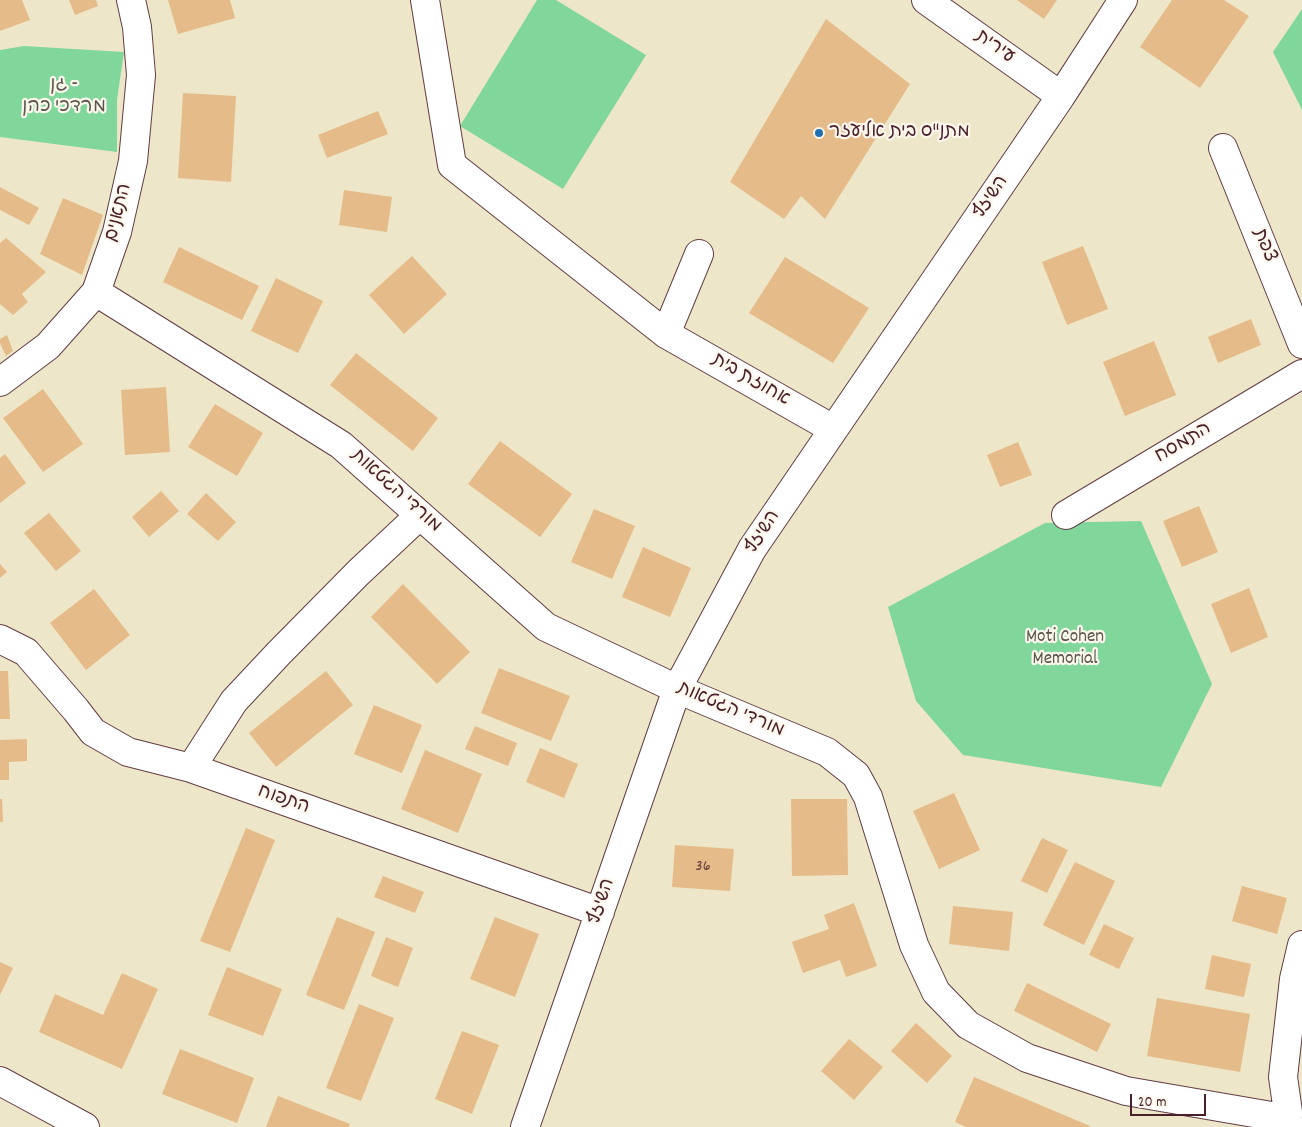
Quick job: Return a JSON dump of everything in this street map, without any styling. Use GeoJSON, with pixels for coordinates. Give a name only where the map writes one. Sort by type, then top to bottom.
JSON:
{"type":"FeatureCollection","features":[{"type":"Feature","properties":{"kind":"street","name":"התאנים"},"geometry":{"type":"LineString","coordinates":[[0,382],[48,346],[96,292],[117,232],[133,161],[141,75],[137,27],[131,0]]}},
{"type":"Feature","properties":{"kind":"street","name":"אחוזת בית"},"geometry":{"type":"LineString","coordinates":[[425,0],[452,164],[666,334],[833,429]]}},
{"type":"Feature","properties":{"kind":"street","name":"עירית"},"geometry":{"type":"LineString","coordinates":[[926,0],[1061,96]]}},
{"type":"Feature","properties":{"kind":"street","name":"השיזף"},"geometry":{"type":"LineString","coordinates":[[525,1127],[677,689],[752,549],[1061,96],[1124,0]]}},
{"type":"Feature","properties":{"kind":"street","name":"צפת"},"geometry":{"type":"LineString","coordinates":[[1223,148],[1302,344]]}},
{"type":"Feature","properties":{"kind":"street"},"geometry":{"type":"LineString","coordinates":[[666,334],[699,254]]}},
{"type":"Feature","properties":{"kind":"street","name":"מורדי הגטאות"},"geometry":{"type":"LineString","coordinates":[[96,292],[341,445],[546,627],[677,689],[827,752],[856,775],[868,796],[914,945],[936,992],[968,1024],[1027,1058],[1126,1091],[1291,1123]]}},
{"type":"Feature","properties":{"kind":"street","name":"התמסח"},"geometry":{"type":"LineString","coordinates":[[1066,515],[1302,374]]}},
{"type":"Feature","properties":{"kind":"street"},"geometry":{"type":"LineString","coordinates":[[191,768],[234,702],[279,653],[359,572],[420,515]]}},
{"type":"Feature","properties":{"kind":"street","name":"התפוח"},"geometry":{"type":"LineString","coordinates":[[0,640],[26,652],[93,732],[128,752],[191,768],[600,912]]}},
{"type":"Feature","properties":{"kind":"street"},"geometry":{"type":"LineString","coordinates":[[1291,1123],[1294,979],[1302,945]]}},
{"type":"Feature","properties":{"kind":"street"},"geometry":{"type":"LineString","coordinates":[[0,1081],[85,1127]]}},
{"type":"Feature","properties":{"kind":"green space"},"geometry":{"type":"Polygon","coordinates":[[[537,0],[556,0],[646,55],[563,189],[460,126],[537,0]]]}},
{"type":"Feature","properties":{"kind":"green space"},"geometry":{"type":"Polygon","coordinates":[[[1302,9],[1302,110],[1273,52],[1302,9]]]}},
{"type":"Feature","properties":{"kind":"green space","name":"גן - מרדכי כהן"},"geometry":{"type":"Polygon","coordinates":[[[24,46],[124,52],[117,100],[117,152],[0,137],[0,50],[24,46]]]}},
{"type":"Feature","properties":{"kind":"green space","name":"Moti Cohen Memorial"},"geometry":{"type":"Polygon","coordinates":[[[1141,521],[1212,684],[1161,787],[963,755],[916,701],[888,607],[1045,523],[1141,521]]]}},
{"type":"Feature","properties":{"kind":"building"},"geometry":{"type":"Polygon","coordinates":[[[0,0],[22,0],[30,20],[0,31],[0,0]]]}},
{"type":"Feature","properties":{"kind":"building"},"geometry":{"type":"Polygon","coordinates":[[[69,0],[96,0],[98,6],[75,15],[69,0]]]}},
{"type":"Feature","properties":{"kind":"building"},"geometry":{"type":"Polygon","coordinates":[[[168,0],[230,0],[235,18],[178,34],[168,0]]]}},
{"type":"Feature","properties":{"kind":"building"},"geometry":{"type":"Polygon","coordinates":[[[1017,0],[1057,0],[1044,19],[1017,0]]]}},
{"type":"Feature","properties":{"kind":"building"},"geometry":{"type":"Polygon","coordinates":[[[1172,0],[1224,0],[1249,16],[1200,88],[1140,47],[1172,0]]]}},
{"type":"Feature","properties":{"kind":"building","name":"מתנ\"ס בית אליעזר"},"geometry":{"type":"Polygon","coordinates":[[[826,19],[910,84],[825,219],[801,196],[784,219],[730,182],[826,19]]]}},
{"type":"Feature","properties":{"kind":"building"},"geometry":{"type":"Polygon","coordinates":[[[183,93],[236,96],[231,182],[178,178],[183,93]]]}},
{"type":"Feature","properties":{"kind":"building"},"geometry":{"type":"Polygon","coordinates":[[[378,111],[388,134],[327,158],[318,135],[378,111]]]}},
{"type":"Feature","properties":{"kind":"building"},"geometry":{"type":"Polygon","coordinates":[[[0,187],[39,208],[29,225],[0,210],[0,187]]]}},
{"type":"Feature","properties":{"kind":"building"},"geometry":{"type":"Polygon","coordinates":[[[344,190],[392,197],[387,232],[339,225],[344,190]]]}},
{"type":"Feature","properties":{"kind":"building"},"geometry":{"type":"Polygon","coordinates":[[[63,198],[103,215],[82,275],[40,254],[63,198]]]}},
{"type":"Feature","properties":{"kind":"building"},"geometry":{"type":"Polygon","coordinates":[[[6,238],[46,272],[22,294],[28,302],[13,315],[0,304],[0,243],[6,238]]]}},
{"type":"Feature","properties":{"kind":"building"},"geometry":{"type":"Polygon","coordinates":[[[1083,246],[1108,309],[1067,325],[1042,262],[1083,246]]]}},
{"type":"Feature","properties":{"kind":"building"},"geometry":{"type":"Polygon","coordinates":[[[179,247],[259,286],[242,320],[163,282],[179,247]]]}},
{"type":"Feature","properties":{"kind":"building"},"geometry":{"type":"Polygon","coordinates":[[[412,256],[447,294],[404,334],[369,295],[412,256]]]}},
{"type":"Feature","properties":{"kind":"building"},"geometry":{"type":"Polygon","coordinates":[[[785,257],[869,308],[833,363],[749,313],[785,257]]]}},
{"type":"Feature","properties":{"kind":"building"},"geometry":{"type":"Polygon","coordinates":[[[276,278],[323,301],[298,353],[251,331],[276,278]]]}},
{"type":"Feature","properties":{"kind":"building"},"geometry":{"type":"Polygon","coordinates":[[[1251,319],[1261,345],[1218,363],[1208,337],[1251,319]]]}},
{"type":"Feature","properties":{"kind":"building"},"geometry":{"type":"Polygon","coordinates":[[[7,335],[13,351],[6,356],[0,339],[7,335]]]}},
{"type":"Feature","properties":{"kind":"building"},"geometry":{"type":"Polygon","coordinates":[[[1154,341],[1176,395],[1125,416],[1103,362],[1154,341]]]}},
{"type":"Feature","properties":{"kind":"building"},"geometry":{"type":"Polygon","coordinates":[[[356,353],[438,418],[413,451],[330,385],[356,353]]]}},
{"type":"Feature","properties":{"kind":"building"},"geometry":{"type":"Polygon","coordinates":[[[166,387],[170,452],[125,455],[121,390],[166,387]]]}},
{"type":"Feature","properties":{"kind":"building"},"geometry":{"type":"Polygon","coordinates":[[[43,389],[83,444],[43,472],[3,418],[43,389]]]}},
{"type":"Feature","properties":{"kind":"building"},"geometry":{"type":"Polygon","coordinates":[[[215,404],[263,433],[237,476],[188,447],[215,404]]]}},
{"type":"Feature","properties":{"kind":"building"},"geometry":{"type":"Polygon","coordinates":[[[500,441],[572,494],[540,537],[468,484],[500,441]]]}},
{"type":"Feature","properties":{"kind":"building"},"geometry":{"type":"Polygon","coordinates":[[[1018,442],[1032,475],[1000,487],[987,455],[1018,442]]]}},
{"type":"Feature","properties":{"kind":"building"},"geometry":{"type":"Polygon","coordinates":[[[5,454],[26,483],[0,503],[0,458],[5,454]]]}},
{"type":"Feature","properties":{"kind":"building"},"geometry":{"type":"Polygon","coordinates":[[[161,491],[179,511],[149,537],[132,517],[161,491]]]}},
{"type":"Feature","properties":{"kind":"building"},"geometry":{"type":"Polygon","coordinates":[[[206,493],[236,522],[218,541],[187,514],[206,493]]]}},
{"type":"Feature","properties":{"kind":"building"},"geometry":{"type":"Polygon","coordinates":[[[1199,506],[1218,552],[1182,567],[1163,521],[1199,506]]]}},
{"type":"Feature","properties":{"kind":"building"},"geometry":{"type":"Polygon","coordinates":[[[594,509],[635,526],[612,579],[571,562],[594,509]]]}},
{"type":"Feature","properties":{"kind":"building"},"geometry":{"type":"Polygon","coordinates":[[[49,513],[81,551],[56,571],[24,533],[49,513]]]}},
{"type":"Feature","properties":{"kind":"building"},"geometry":{"type":"Polygon","coordinates":[[[643,547],[691,568],[670,617],[622,597],[643,547]]]}},
{"type":"Feature","properties":{"kind":"building"},"geometry":{"type":"Polygon","coordinates":[[[0,564],[7,572],[0,578],[0,564]]]}},
{"type":"Feature","properties":{"kind":"building"},"geometry":{"type":"Polygon","coordinates":[[[403,584],[470,652],[437,684],[371,617],[403,584]]]}},
{"type":"Feature","properties":{"kind":"building"},"geometry":{"type":"Polygon","coordinates":[[[1249,588],[1268,637],[1231,653],[1211,604],[1249,588]]]}},
{"type":"Feature","properties":{"kind":"building"},"geometry":{"type":"Polygon","coordinates":[[[94,589],[130,635],[86,670],[50,623],[94,589]]]}},
{"type":"Feature","properties":{"kind":"building"},"geometry":{"type":"Polygon","coordinates":[[[499,668],[570,696],[551,741],[481,713],[499,668]]]}},
{"type":"Feature","properties":{"kind":"building"},"geometry":{"type":"Polygon","coordinates":[[[0,671],[8,671],[10,719],[0,719],[0,671]]]}},
{"type":"Feature","properties":{"kind":"building"},"geometry":{"type":"Polygon","coordinates":[[[326,671],[353,705],[276,767],[249,733],[326,671]]]}},
{"type":"Feature","properties":{"kind":"building"},"geometry":{"type":"Polygon","coordinates":[[[374,705],[422,725],[402,773],[354,754],[374,705]]]}},
{"type":"Feature","properties":{"kind":"building"},"geometry":{"type":"Polygon","coordinates":[[[475,726],[517,743],[508,766],[465,749],[475,726]]]}},
{"type":"Feature","properties":{"kind":"building"},"geometry":{"type":"Polygon","coordinates":[[[27,739],[27,761],[9,762],[9,780],[0,780],[0,740],[27,739]]]}},
{"type":"Feature","properties":{"kind":"building"},"geometry":{"type":"Polygon","coordinates":[[[540,748],[578,764],[564,798],[526,782],[540,748]]]}},
{"type":"Feature","properties":{"kind":"building"},"geometry":{"type":"Polygon","coordinates":[[[425,750],[482,774],[458,833],[401,809],[425,750]]]}},
{"type":"Feature","properties":{"kind":"building"},"geometry":{"type":"Polygon","coordinates":[[[954,793],[980,850],[939,869],[913,811],[954,793]]]}},
{"type":"Feature","properties":{"kind":"building"},"geometry":{"type":"Polygon","coordinates":[[[0,799],[2,799],[3,822],[0,822],[0,799]]]}},
{"type":"Feature","properties":{"kind":"building"},"geometry":{"type":"Polygon","coordinates":[[[791,799],[847,799],[848,875],[792,876],[791,799]]]}},
{"type":"Feature","properties":{"kind":"building"},"geometry":{"type":"Polygon","coordinates":[[[246,828],[275,840],[230,952],[200,941],[246,828]]]}},
{"type":"Feature","properties":{"kind":"building"},"geometry":{"type":"Polygon","coordinates":[[[1042,838],[1068,850],[1047,893],[1021,881],[1042,838]]]}},
{"type":"Feature","properties":{"kind":"building"},"geometry":{"type":"Polygon","coordinates":[[[675,845],[734,849],[730,891],[672,887],[675,845]]]}},
{"type":"Feature","properties":{"kind":"building"},"geometry":{"type":"Polygon","coordinates":[[[1075,862],[1115,881],[1084,945],[1043,925],[1075,862]]]}},
{"type":"Feature","properties":{"kind":"building"},"geometry":{"type":"Polygon","coordinates":[[[383,876],[424,892],[415,913],[374,897],[383,876]]]}},
{"type":"Feature","properties":{"kind":"building"},"geometry":{"type":"Polygon","coordinates":[[[1242,886],[1287,898],[1277,934],[1232,921],[1242,886]]]}},
{"type":"Feature","properties":{"kind":"building"},"geometry":{"type":"Polygon","coordinates":[[[854,903],[877,966],[846,977],[840,960],[803,973],[792,942],[829,929],[824,915],[854,903]]]}},
{"type":"Feature","properties":{"kind":"building"},"geometry":{"type":"Polygon","coordinates":[[[953,906],[1013,912],[1009,951],[949,944],[953,906]]]}},
{"type":"Feature","properties":{"kind":"building"},"geometry":{"type":"Polygon","coordinates":[[[337,917],[375,932],[344,1010],[306,995],[337,917]]]}},
{"type":"Feature","properties":{"kind":"building"},"geometry":{"type":"Polygon","coordinates":[[[495,917],[539,934],[515,997],[470,979],[495,917]]]}},
{"type":"Feature","properties":{"kind":"building"},"geometry":{"type":"Polygon","coordinates":[[[1104,924],[1134,938],[1119,969],[1089,955],[1104,924]]]}},
{"type":"Feature","properties":{"kind":"building"},"geometry":{"type":"Polygon","coordinates":[[[386,937],[413,948],[398,987],[371,976],[386,937]]]}},
{"type":"Feature","properties":{"kind":"building"},"geometry":{"type":"Polygon","coordinates":[[[1212,955],[1251,964],[1244,997],[1205,989],[1212,955]]]}},
{"type":"Feature","properties":{"kind":"building"},"geometry":{"type":"Polygon","coordinates":[[[0,962],[13,968],[0,995],[0,962]]]}},
{"type":"Feature","properties":{"kind":"building"},"geometry":{"type":"Polygon","coordinates":[[[227,967],[282,989],[263,1036],[208,1015],[227,967]]]}},
{"type":"Feature","properties":{"kind":"building"},"geometry":{"type":"Polygon","coordinates":[[[122,973],[158,989],[122,1069],[39,1032],[55,994],[103,1015],[122,973]]]}},
{"type":"Feature","properties":{"kind":"building"},"geometry":{"type":"Polygon","coordinates":[[[1027,983],[1111,1024],[1097,1052],[1014,1011],[1027,983]]]}},
{"type":"Feature","properties":{"kind":"building"},"geometry":{"type":"Polygon","coordinates":[[[1157,998],[1250,1014],[1240,1072],[1147,1056],[1157,998]]]}},
{"type":"Feature","properties":{"kind":"building"},"geometry":{"type":"Polygon","coordinates":[[[359,1004],[394,1018],[361,1101],[326,1088],[359,1004]]]}},
{"type":"Feature","properties":{"kind":"building"},"geometry":{"type":"Polygon","coordinates":[[[916,1023],[952,1056],[927,1083],[891,1051],[916,1023]]]}},
{"type":"Feature","properties":{"kind":"building"},"geometry":{"type":"Polygon","coordinates":[[[462,1031],[499,1045],[472,1114],[435,1099],[462,1031]]]}},
{"type":"Feature","properties":{"kind":"building"},"geometry":{"type":"Polygon","coordinates":[[[849,1039],[883,1067],[854,1100],[821,1071],[849,1039]]]}},
{"type":"Feature","properties":{"kind":"building"},"geometry":{"type":"Polygon","coordinates":[[[180,1049],[254,1078],[237,1123],[162,1094],[180,1049]]]}},
{"type":"Feature","properties":{"kind":"building"},"geometry":{"type":"Polygon","coordinates":[[[974,1077],[1090,1127],[966,1127],[955,1122],[974,1077]]]}},
{"type":"Feature","properties":{"kind":"building"},"geometry":{"type":"Polygon","coordinates":[[[278,1096],[350,1124],[349,1127],[266,1127],[278,1096]]]}},
{"type":"Feature","properties":{"kind":"place","name":"מתנ\"ס בית אליעזר"},"geometry":{"type":"Point","coordinates":[819,133]}}]}
